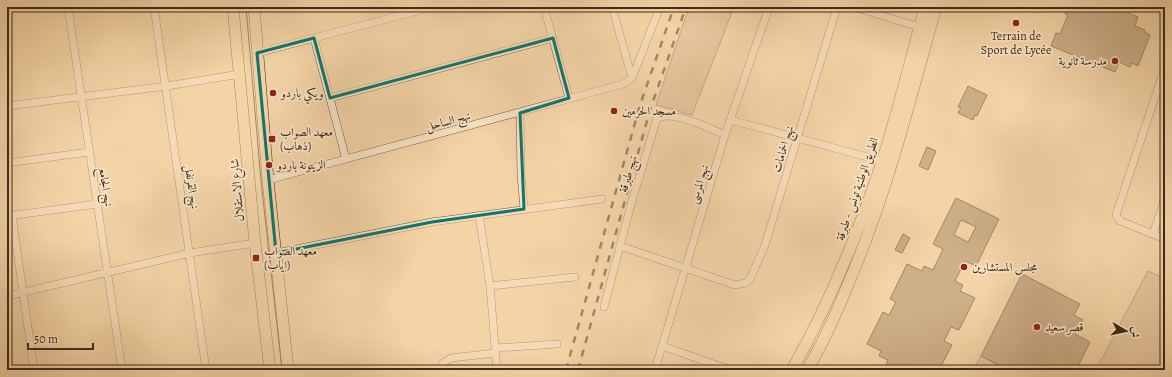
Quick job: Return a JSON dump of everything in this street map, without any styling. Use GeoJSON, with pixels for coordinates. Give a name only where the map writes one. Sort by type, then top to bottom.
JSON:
{"type":"FeatureCollection","features":[{"type":"Feature","properties":{"kind":"main road","name":"شارع الاستقلال"},"geometry":{"type":"LineString","coordinates":[[233,7],[255,243],[270,370]]}},
{"type":"Feature","properties":{"kind":"main road"},"geometry":{"type":"LineString","coordinates":[[254,7],[268,180],[288,370]]}},
{"type":"Feature","properties":{"kind":"main road","name":"الطريق الوطنية تونس - طبرقة"},"geometry":{"type":"LineString","coordinates":[[792,370],[841,272],[882,161],[925,7]]}},
{"type":"Feature","properties":{"kind":"main road","name":"الطريق الوطنية تونس - طبرقة"},"geometry":{"type":"LineString","coordinates":[[807,370],[843,297],[871,227],[899,143],[936,7]]}},
{"type":"Feature","properties":{"kind":"street","name":"نهج الجامع"},"geometry":{"type":"LineString","coordinates":[[68,7],[122,370]]}},
{"type":"Feature","properties":{"kind":"street","name":"نهج القرنفل"},"geometry":{"type":"LineString","coordinates":[[154,7],[167,86],[206,370]]}},
{"type":"Feature","properties":{"kind":"street"},"geometry":{"type":"LineString","coordinates":[[257,53],[432,7]]}},
{"type":"Feature","properties":{"kind":"street"},"geometry":{"type":"LineString","coordinates":[[544,7],[570,98]]}},
{"type":"Feature","properties":{"kind":"street"},"geometry":{"type":"LineString","coordinates":[[612,7],[632,78]]}},
{"type":"Feature","properties":{"kind":"street"},"geometry":{"type":"LineString","coordinates":[[632,78],[660,7]]}},
{"type":"Feature","properties":{"kind":"street","name":"نهج المرسى"},"geometry":{"type":"LineString","coordinates":[[655,370],[725,135],[769,7]]}},
{"type":"Feature","properties":{"kind":"street","name":"نهج الحمامات"},"geometry":{"type":"LineString","coordinates":[[685,270],[735,285],[746,283],[750,279],[765,245],[838,7]]}},
{"type":"Feature","properties":{"kind":"street"},"geometry":{"type":"LineString","coordinates":[[854,7],[919,27]]}},
{"type":"Feature","properties":{"kind":"street"},"geometry":{"type":"LineString","coordinates":[[314,38],[346,159]]}},
{"type":"Feature","properties":{"kind":"street"},"geometry":{"type":"LineString","coordinates":[[330,98],[553,38]]}},
{"type":"Feature","properties":{"kind":"street"},"geometry":{"type":"LineString","coordinates":[[1165,67],[1116,215],[1120,221],[1165,239]]}},
{"type":"Feature","properties":{"kind":"street"},"geometry":{"type":"LineString","coordinates":[[7,106],[167,86],[240,74]]}},
{"type":"Feature","properties":{"kind":"street","name":"نهج الساحل"},"geometry":{"type":"LineString","coordinates":[[268,180],[520,113],[623,84],[632,78]]}},
{"type":"Feature","properties":{"kind":"street"},"geometry":{"type":"LineString","coordinates":[[520,113],[521,175],[524,209]]}},
{"type":"Feature","properties":{"kind":"street","name":"نهج طبرقة"},"geometry":{"type":"LineString","coordinates":[[604,306],[657,118],[672,115],[725,135]]}},
{"type":"Feature","properties":{"kind":"street"},"geometry":{"type":"LineString","coordinates":[[731,120],[882,161]]}},
{"type":"Feature","properties":{"kind":"street"},"geometry":{"type":"LineString","coordinates":[[7,163],[89,152]]}},
{"type":"Feature","properties":{"kind":"street"},"geometry":{"type":"LineString","coordinates":[[1152,234],[1165,198]]}},
{"type":"Feature","properties":{"kind":"street"},"geometry":{"type":"LineString","coordinates":[[276,253],[479,215],[602,199]]}},
{"type":"Feature","properties":{"kind":"street"},"geometry":{"type":"LineString","coordinates":[[34,370],[9,216],[97,204]]}},
{"type":"Feature","properties":{"kind":"street"},"geometry":{"type":"LineString","coordinates":[[479,215],[490,286],[497,370]]}},
{"type":"Feature","properties":{"kind":"street"},"geometry":{"type":"LineString","coordinates":[[7,296],[190,253],[255,243]]}},
{"type":"Feature","properties":{"kind":"street"},"geometry":{"type":"LineString","coordinates":[[620,246],[685,270]]}},
{"type":"Feature","properties":{"kind":"street"},"geometry":{"type":"LineString","coordinates":[[490,286],[575,277]]}},
{"type":"Feature","properties":{"kind":"street"},"geometry":{"type":"LineString","coordinates":[[440,370],[443,363],[451,358],[557,344]]}},
{"type":"Feature","properties":{"kind":"street"},"geometry":{"type":"LineString","coordinates":[[662,346],[732,370]]}},
{"type":"Feature","properties":{"kind":"highlighted area"},"geometry":{"type":"Polygon","coordinates":[[[314,38],[330,98],[553,38],[569,98],[520,113],[524,209],[432,222],[276,253],[257,53],[314,38]]]}},
{"type":"Feature","properties":{"kind":"shaded area"},"geometry":{"type":"Polygon","coordinates":[[[689,7],[734,7],[692,115],[656,105],[689,7]]]}},
{"type":"Feature","properties":{"kind":"shaded area"},"geometry":{"type":"Polygon","coordinates":[[[1148,271],[1165,279],[1165,370],[1096,370],[1148,271]]]}},
{"type":"Feature","properties":{"kind":"shaded area"},"geometry":{"type":"Polygon","coordinates":[[[981,356],[1008,370],[973,370],[981,356]]]}},
{"type":"Feature","properties":{"kind":"building"},"geometry":{"type":"Polygon","coordinates":[[[1067,7],[1113,7],[1138,17],[1135,26],[1145,30],[1144,32],[1150,35],[1138,66],[1132,63],[1130,67],[1119,62],[1115,72],[1051,46],[1056,33],[1060,34],[1068,15],[1065,14],[1067,7]]]}},
{"type":"Feature","properties":{"kind":"building"},"geometry":{"type":"Polygon","coordinates":[[[968,86],[987,95],[977,116],[975,115],[973,120],[958,113],[961,108],[958,107],[968,86]]]}},
{"type":"Feature","properties":{"kind":"building"},"geometry":{"type":"Polygon","coordinates":[[[927,147],[936,151],[928,170],[919,166],[927,147]]]}},
{"type":"Feature","properties":{"kind":"building"},"geometry":{"type":"Polygon","coordinates":[[[956,198],[999,219],[976,266],[965,261],[955,281],[963,285],[960,291],[975,298],[959,330],[951,327],[944,341],[952,345],[939,370],[891,370],[885,367],[888,360],[879,356],[881,351],[867,344],[883,312],[889,315],[896,302],[890,299],[907,264],[922,271],[924,266],[933,270],[943,249],[933,244],[956,198]],[[961,220],[954,235],[968,242],[976,227],[961,220]]]}},
{"type":"Feature","properties":{"kind":"building"},"geometry":{"type":"Polygon","coordinates":[[[903,234],[910,238],[902,253],[895,250],[903,234]]]}},
{"type":"Feature","properties":{"kind":"building","name":"قصر سعيد"},"geometry":{"type":"Polygon","coordinates":[[[1022,274],[1080,304],[1074,315],[1083,320],[1075,334],[1090,342],[1076,370],[1008,370],[981,356],[1022,274]]]}},
{"type":"Feature","properties":{"kind":"tram line"},"geometry":{"type":"LineString","coordinates":[[246,7],[261,181],[282,370]]}},
{"type":"Feature","properties":{"kind":"railway"},"geometry":{"type":"LineString","coordinates":[[566,370],[640,105],[674,7]]}},
{"type":"Feature","properties":{"kind":"railway"},"geometry":{"type":"LineString","coordinates":[[578,370],[650,110],[686,7]]}},
{"type":"Feature","properties":{"kind":"place","name":"Terrain de Sport de Lycée"},"geometry":{"type":"Point","coordinates":[1016,23]}},
{"type":"Feature","properties":{"kind":"place","name":"مدرسة ثانوية"},"geometry":{"type":"Point","coordinates":[1115,61]}},
{"type":"Feature","properties":{"kind":"place","name":"ويكي باردو"},"geometry":{"type":"Point","coordinates":[273,93]}},
{"type":"Feature","properties":{"kind":"place","name":"مسجد الحرمين"},"geometry":{"type":"Point","coordinates":[614,111]}},
{"type":"Feature","properties":{"kind":"place","name":"معهد الصواب (ذهاب)"},"geometry":{"type":"Point","coordinates":[272,139]}},
{"type":"Feature","properties":{"kind":"place","name":"الزيتونة باردو"},"geometry":{"type":"Point","coordinates":[269,165]}},
{"type":"Feature","properties":{"kind":"place","name":"معهد الصواب (إياب)"},"geometry":{"type":"Point","coordinates":[256,258]}},
{"type":"Feature","properties":{"kind":"place","name":"مجلس المستشارين"},"geometry":{"type":"Point","coordinates":[964,267]}},
{"type":"Feature","properties":{"kind":"place","name":"قصر سعيد"},"geometry":{"type":"Point","coordinates":[1037,327]}}]}
